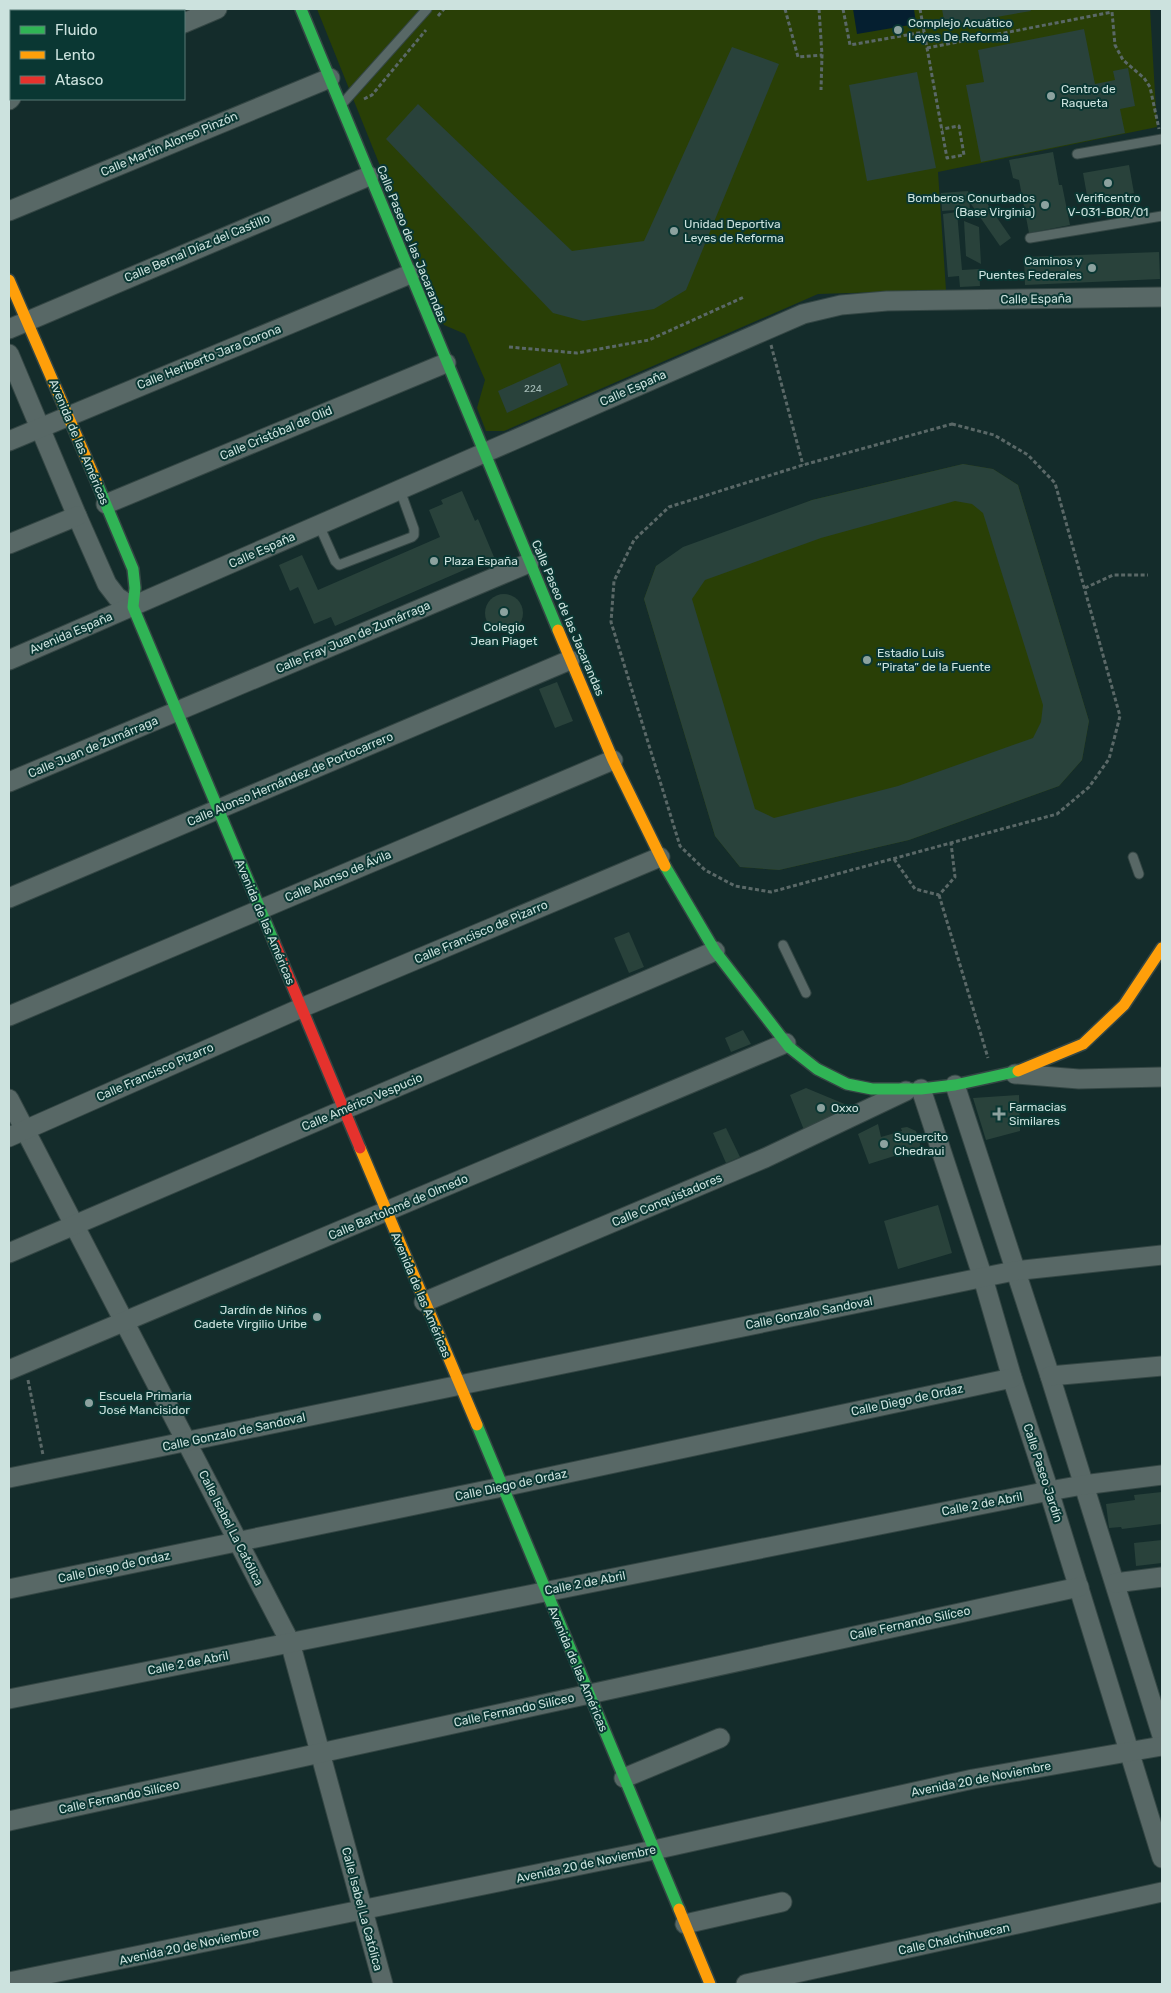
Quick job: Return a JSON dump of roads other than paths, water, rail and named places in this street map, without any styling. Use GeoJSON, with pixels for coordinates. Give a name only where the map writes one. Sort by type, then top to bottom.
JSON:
{"type":"FeatureCollection","features":[{"type":"Feature","properties":{"kind":"street"},"geometry":{"type":"LineString","coordinates":[[185,23],[217,9]]}},
{"type":"Feature","properties":{"kind":"street","name":"Calle Paseo de las Jacarandas"},"geometry":{"type":"LineString","coordinates":[[301,9],[529,563],[613,760],[660,857],[715,951],[786,1043],[817,1069],[847,1084],[872,1090],[914,1090],[1003,1076],[1082,1044],[1124,1005],[1161,954]]}},
{"type":"Feature","properties":{"kind":"street","name":"Calle Martín Alonso Pinzón"},"geometry":{"type":"LineString","coordinates":[[9,211],[330,78]]}},
{"type":"Feature","properties":{"kind":"street","name":"Calle Bernal Díaz del Castillo"},"geometry":{"type":"LineString","coordinates":[[9,329],[369,176]]}},
{"type":"Feature","properties":{"kind":"street","name":"Calle Heriberto Jara Corona"},"geometry":{"type":"LineString","coordinates":[[9,441],[410,274]]}},
{"type":"Feature","properties":{"kind":"street","name":"Avenida de las Américas"},"geometry":{"type":"LineString","coordinates":[[9,280],[69,415],[133,568],[136,588],[133,607],[710,1984]]}},
{"type":"Feature","properties":{"kind":"street","name":"Calle España"},"geometry":{"type":"LineString","coordinates":[[133,607],[803,314],[840,305],[887,302],[1162,297]]}},
{"type":"Feature","properties":{"kind":"street"},"geometry":{"type":"LineString","coordinates":[[9,354],[107,584],[117,597],[133,607]]}},
{"type":"Feature","properties":{"kind":"street","name":"Calle Cristóbal de Olid"},"geometry":{"type":"LineString","coordinates":[[106,504],[446,363]]}},
{"type":"Feature","properties":{"kind":"street"},"geometry":{"type":"LineString","coordinates":[[9,544],[77,516]]}},
{"type":"Feature","properties":{"kind":"street","name":"Calle Fray Juan de Zumárraga"},"geometry":{"type":"LineString","coordinates":[[176,711],[529,563]]}},
{"type":"Feature","properties":{"kind":"street","name":"Avenida España"},"geometry":{"type":"LineString","coordinates":[[9,660],[133,607]]}},
{"type":"Feature","properties":{"kind":"street","name":"Calle Alonso Hernández de Portocarrero"},"geometry":{"type":"LineString","coordinates":[[9,898],[570,660]]}},
{"type":"Feature","properties":{"kind":"street","name":"Calle Juan de Zumárraga"},"geometry":{"type":"LineString","coordinates":[[9,782],[176,711]]}},
{"type":"Feature","properties":{"kind":"street","name":"Calle Alonso de Ávila"},"geometry":{"type":"LineString","coordinates":[[9,1016],[613,760]]}},
{"type":"Feature","properties":{"kind":"street","name":"Calle Francisco de Pizarro"},"geometry":{"type":"LineString","coordinates":[[301,1008],[660,857]]}},
{"type":"Feature","properties":{"kind":"street","name":"Calle Américo Vespucio"},"geometry":{"type":"LineString","coordinates":[[9,1253],[715,951]]}},
{"type":"Feature","properties":{"kind":"street","name":"Calle Francisco Pizarro"},"geometry":{"type":"LineString","coordinates":[[17,1133],[301,1008]]}},
{"type":"Feature","properties":{"kind":"street","name":"Calle Bartolomé de Olmedo"},"geometry":{"type":"LineString","coordinates":[[17,1366],[786,1043]]}},
{"type":"Feature","properties":{"kind":"street"},"geometry":{"type":"LineString","coordinates":[[1003,1076],[1080,1080],[1162,1078]]}},
{"type":"Feature","properties":{"kind":"street"},"geometry":{"type":"LineString","coordinates":[[955,1085],[1014,1271],[1050,1376],[1162,1736]]}},
{"type":"Feature","properties":{"kind":"street","name":"Calle Paseo Jardín"},"geometry":{"type":"LineString","coordinates":[[914,1090],[983,1278],[1012,1378],[1049,1491],[1162,1858]]}},
{"type":"Feature","properties":{"kind":"street","name":"Calle Conquistadores"},"geometry":{"type":"LineString","coordinates":[[424,1302],[765,1158],[914,1090]]}},
{"type":"Feature","properties":{"kind":"street","name":"Calle Isabel La Católica"},"geometry":{"type":"LineString","coordinates":[[9,1099],[17,1133],[74,1225],[290,1642],[383,1984]]}},
{"type":"Feature","properties":{"kind":"street","name":"Calle Gonzalo Sandoval"},"geometry":{"type":"LineString","coordinates":[[459,1384],[1014,1271],[1162,1255]]}},
{"type":"Feature","properties":{"kind":"street"},"geometry":{"type":"LineString","coordinates":[[1050,1376],[1162,1366]]}},
{"type":"Feature","properties":{"kind":"street","name":"Calle Diego de Ordaz"},"geometry":{"type":"LineString","coordinates":[[9,1589],[502,1487],[1012,1378]]}},
{"type":"Feature","properties":{"kind":"street","name":"Calle Gonzalo de Sandoval"},"geometry":{"type":"LineString","coordinates":[[9,1478],[459,1384]]}},
{"type":"Feature","properties":{"kind":"street","name":"Calle 2 de Abril"},"geometry":{"type":"LineString","coordinates":[[9,1699],[1049,1491],[1162,1475]]}},
{"type":"Feature","properties":{"kind":"street"},"geometry":{"type":"LineString","coordinates":[[1115,1582],[1162,1577]]}},
{"type":"Feature","properties":{"kind":"street","name":"Calle Fernando Silíceo"},"geometry":{"type":"LineString","coordinates":[[9,1821],[1078,1586]]}},
{"type":"Feature","properties":{"kind":"street"},"geometry":{"type":"LineString","coordinates":[[624,1778],[720,1738]]}},
{"type":"Feature","properties":{"kind":"street","name":"Avenida 20 de Noviembre"},"geometry":{"type":"LineString","coordinates":[[9,1982],[654,1850],[972,1779],[1162,1746]]}},
{"type":"Feature","properties":{"kind":"street","name":"Calle Chalchihuecan"},"geometry":{"type":"LineString","coordinates":[[746,1984],[1162,1892]]}},
{"type":"Feature","properties":{"kind":"street"},"geometry":{"type":"LineString","coordinates":[[685,1924],[782,1902]]}},
{"type":"Feature","properties":{"kind":"lane"},"geometry":{"type":"LineString","coordinates":[[341,105],[427,9]]}},
{"type":"Feature","properties":{"kind":"lane"},"geometry":{"type":"LineString","coordinates":[[1077,154],[1162,139]]}},
{"type":"Feature","properties":{"kind":"lane"},"geometry":{"type":"LineString","coordinates":[[1030,238],[1162,216]]}},
{"type":"Feature","properties":{"kind":"lane"},"geometry":{"type":"LineString","coordinates":[[319,526],[335,562],[339,565],[412,537],[414,529],[400,490]]}},
{"type":"Feature","properties":{"kind":"lane"},"geometry":{"type":"LineString","coordinates":[[1133,857],[1139,874]]}},
{"type":"Feature","properties":{"kind":"lane"},"geometry":{"type":"LineString","coordinates":[[783,945],[806,993]]}},
{"type":"Feature","properties":{"kind":"water"},"geometry":{"type":"Polygon","coordinates":[[[853,9],[914,9],[916,24],[857,34],[853,9]]]}},
{"type":"Feature","properties":{"kind":"place","name":"Complejo Acuático Leyes De Reforma"},"geometry":{"type":"Point","coordinates":[898,30]}},
{"type":"Feature","properties":{"kind":"place","name":"Centro de Raqueta"},"geometry":{"type":"Point","coordinates":[1051,96]}},
{"type":"Feature","properties":{"kind":"place","name":"Verificentro V-031-BOR/01"},"geometry":{"type":"Point","coordinates":[1108,183]}},
{"type":"Feature","properties":{"kind":"place","name":"Bomberos Conurbados (Base Virginia)"},"geometry":{"type":"Point","coordinates":[1045,205]}},
{"type":"Feature","properties":{"kind":"place","name":"Unidad Deportiva Leyes de Reforma"},"geometry":{"type":"Point","coordinates":[674,231]}},
{"type":"Feature","properties":{"kind":"place","name":"Caminos y Puentes Federales"},"geometry":{"type":"Point","coordinates":[1092,268]}},
{"type":"Feature","properties":{"kind":"place","name":"Plaza España"},"geometry":{"type":"Point","coordinates":[434,561]}},
{"type":"Feature","properties":{"kind":"place","name":"Colegio Jean Piaget"},"geometry":{"type":"Point","coordinates":[504,612]}},
{"type":"Feature","properties":{"kind":"place","name":"Estadio Luis “Pirata” de la Fuente"},"geometry":{"type":"Point","coordinates":[867,660]}},
{"type":"Feature","properties":{"kind":"place","name":"Oxxo"},"geometry":{"type":"Point","coordinates":[821,1108]}},
{"type":"Feature","properties":{"kind":"place","name":"Farmacias Similares"},"geometry":{"type":"Point","coordinates":[999,1114]}},
{"type":"Feature","properties":{"kind":"place","name":"Supercito Chedraui"},"geometry":{"type":"Point","coordinates":[884,1144]}},
{"type":"Feature","properties":{"kind":"place","name":"Jardín de Niños Cadete Virgilio Uribe"},"geometry":{"type":"Point","coordinates":[317,1317]}},
{"type":"Feature","properties":{"kind":"place","name":"Escuela Primaria José Mancisidor"},"geometry":{"type":"Point","coordinates":[89,1403]}}]}
